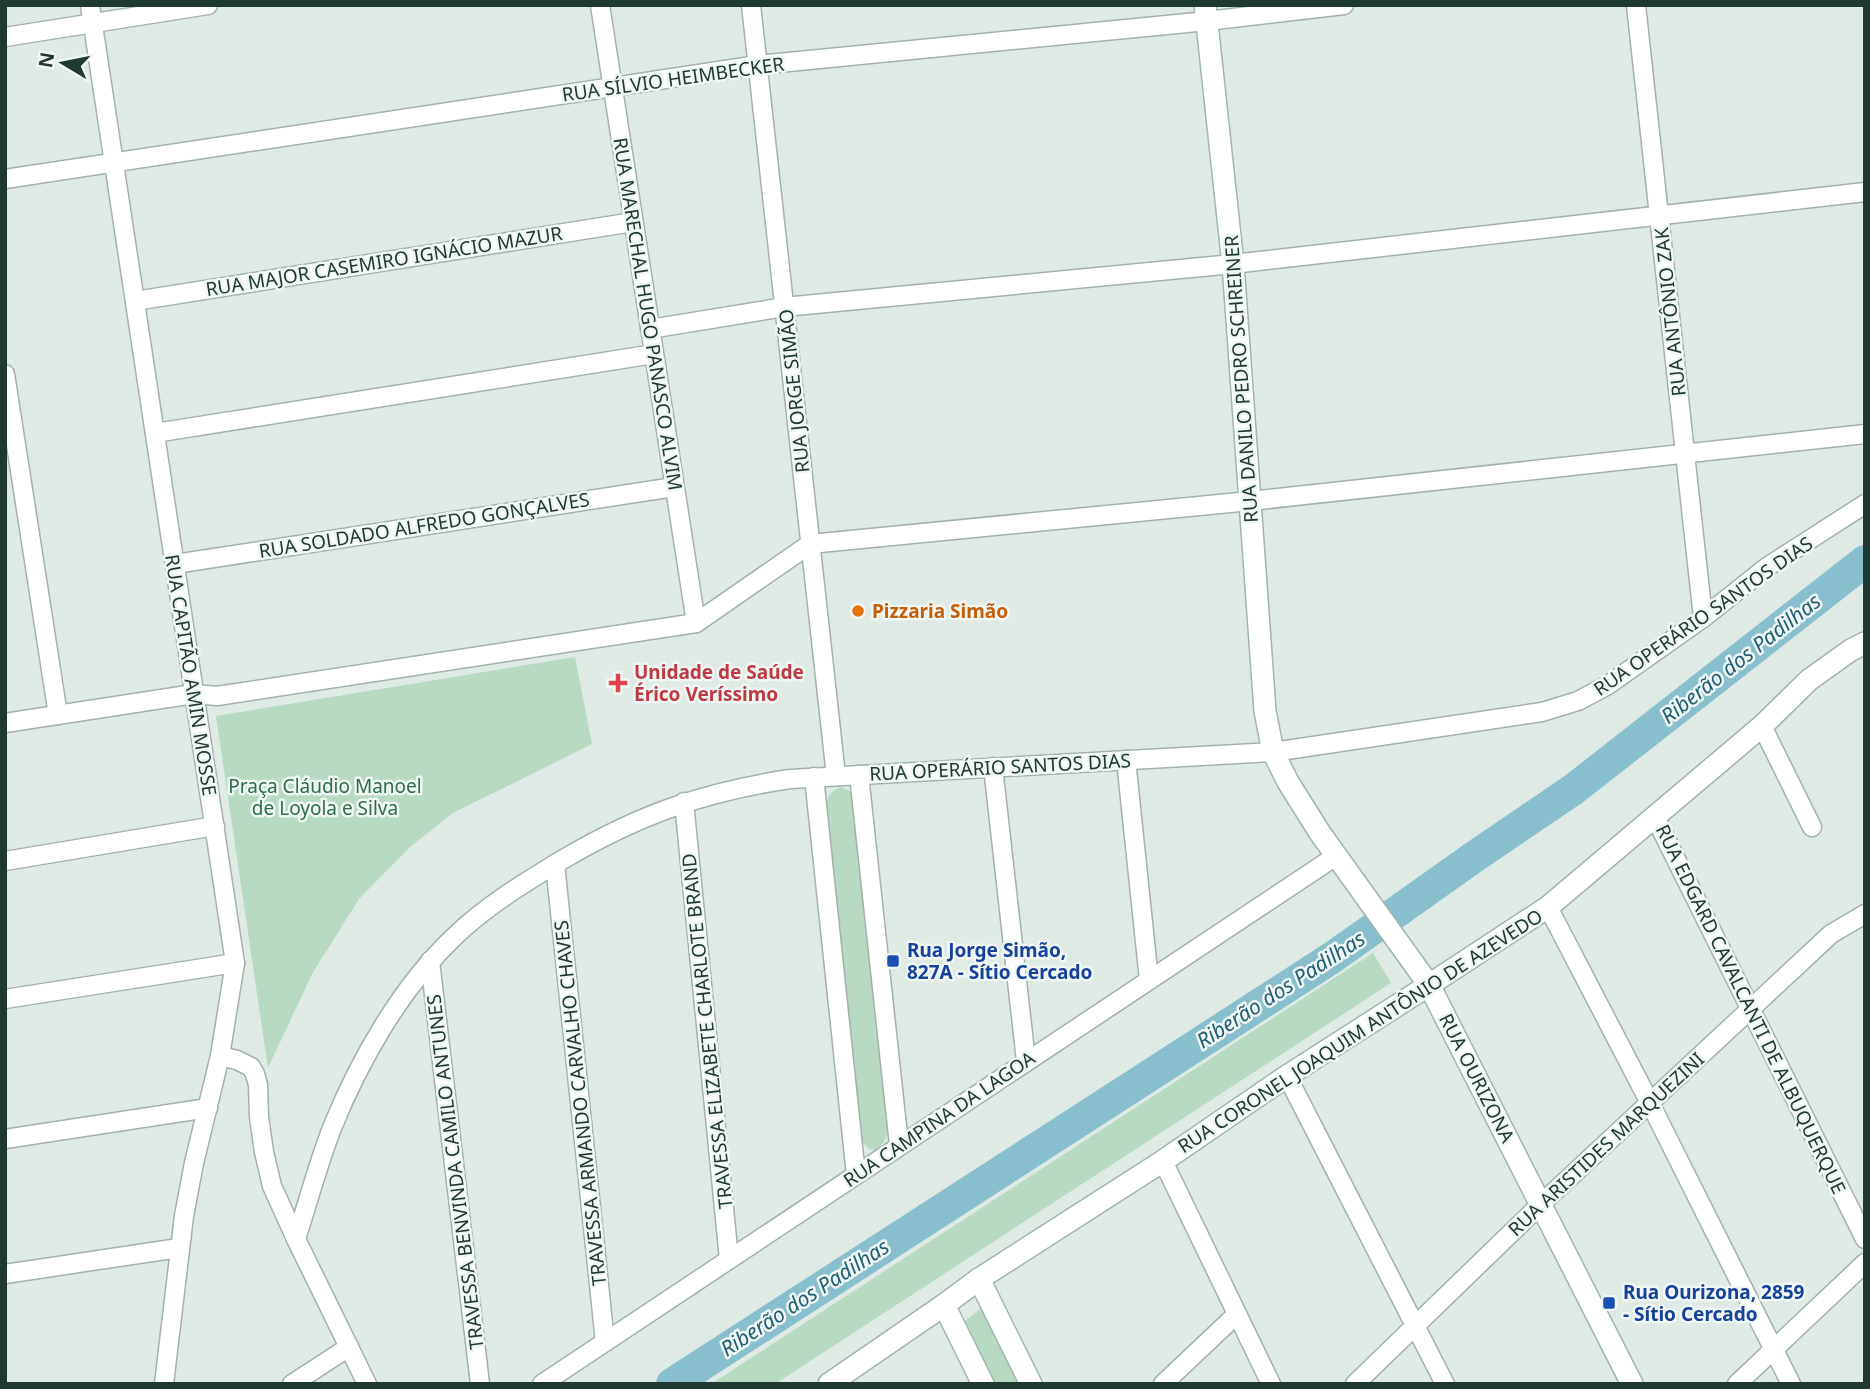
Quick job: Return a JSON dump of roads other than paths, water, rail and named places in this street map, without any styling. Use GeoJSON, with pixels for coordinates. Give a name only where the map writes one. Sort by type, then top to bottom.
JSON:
{"type":"FeatureCollection","features":[{"type":"Feature","properties":{"kind":"main road","name":"RUA DANILO PEDRO SCHREINER"},"geometry":{"type":"LineString","coordinates":[[1206,13],[1233,264],[1265,711],[1273,752]]}},
{"type":"Feature","properties":{"kind":"main road","name":"RUA CORONEL JOAQUIM ANTÔNIO DE AZEVEDO"},"geometry":{"type":"LineString","coordinates":[[830,1384],[979,1279],[1548,907],[1762,726],[1809,680],[1865,643]]}},
{"type":"Feature","properties":{"kind":"main road","name":"RUA OURIZONA"},"geometry":{"type":"LineString","coordinates":[[1273,752],[1302,807],[1429,985],[1632,1384]]}},
{"type":"Feature","properties":{"kind":"main road"},"geometry":{"type":"LineString","coordinates":[[1409,999],[1432,1004],[1444,1014]]}},
{"type":"Feature","properties":{"kind":"main road"},"geometry":{"type":"LineString","coordinates":[[979,1279],[1031,1384]]}},
{"type":"Feature","properties":{"kind":"main road"},"geometry":{"type":"LineString","coordinates":[[944,1305],[983,1384]]}},
{"type":"Feature","properties":{"kind":"street","name":"RUA CAPITÃO AMIN MOSSE"},"geometry":{"type":"LineString","coordinates":[[90,5],[235,963],[220,1056],[194,1163],[179,1248],[164,1384]]}},
{"type":"Feature","properties":{"kind":"street"},"geometry":{"type":"LineString","coordinates":[[5,37],[208,5]]}},
{"type":"Feature","properties":{"kind":"street","name":"RUA MARECHAL HUGO PANASCO ALVIM"},"geometry":{"type":"LineString","coordinates":[[600,5],[696,623]]}},
{"type":"Feature","properties":{"kind":"street","name":"RUA JORGE SIMÃO"},"geometry":{"type":"LineString","coordinates":[[751,5],[836,776]]}},
{"type":"Feature","properties":{"kind":"street","name":"RUA SÍLVIO HEIMBECKER"},"geometry":{"type":"LineString","coordinates":[[5,179],[758,65],[1206,13],[1344,5]]}},
{"type":"Feature","properties":{"kind":"street","name":"RUA ANTÔNIO ZAK"},"geometry":{"type":"LineString","coordinates":[[1636,5],[1703,618]]}},
{"type":"Feature","properties":{"kind":"street"},"geometry":{"type":"LineString","coordinates":[[650,329],[784,307],[1233,264],[1865,192]]}},
{"type":"Feature","properties":{"kind":"street","name":"RUA MAJOR CASEMIRO IGNÁCIO MAZUR"},"geometry":{"type":"LineString","coordinates":[[135,301],[633,222]]}},
{"type":"Feature","properties":{"kind":"street"},"geometry":{"type":"LineString","coordinates":[[155,433],[654,354]]}},
{"type":"Feature","properties":{"kind":"street"},"geometry":{"type":"LineString","coordinates":[[5,374],[58,715]]}},
{"type":"Feature","properties":{"kind":"street"},"geometry":{"type":"LineString","coordinates":[[5,723],[194,694],[217,696],[696,623],[810,544],[1250,502],[1865,434]]}},
{"type":"Feature","properties":{"kind":"street","name":"RUA SOLDADO ALFREDO GONÇALVES"},"geometry":{"type":"LineString","coordinates":[[175,564],[674,487]]}},
{"type":"Feature","properties":{"kind":"street","name":"RUA OPERÁRIO SANTOS DIAS"},"geometry":{"type":"LineString","coordinates":[[296,1239],[331,1130],[346,1096],[384,1027],[430,961],[485,910],[555,864],[634,821],[684,802],[764,783],[836,776],[1273,752],[1560,708],[1608,685],[1703,618],[1767,567],[1865,504]]}},
{"type":"Feature","properties":{"kind":"street"},"geometry":{"type":"LineString","coordinates":[[1762,726],[1812,827]]}},
{"type":"Feature","properties":{"kind":"street"},"geometry":{"type":"LineString","coordinates":[[1126,760],[1149,979]]}},
{"type":"Feature","properties":{"kind":"street"},"geometry":{"type":"LineString","coordinates":[[993,767],[1026,1061]]}},
{"type":"Feature","properties":{"kind":"street"},"geometry":{"type":"LineString","coordinates":[[859,775],[900,1146]]}},
{"type":"Feature","properties":{"kind":"street"},"geometry":{"type":"LineString","coordinates":[[814,778],[856,1175]]}},
{"type":"Feature","properties":{"kind":"street","name":"TRAVESSA ELIZABETE CHARLOTE BRAND"},"geometry":{"type":"LineString","coordinates":[[684,802],[729,1259]]}},
{"type":"Feature","properties":{"kind":"street","name":"RUA EDGARD CAVALCANTI DE ALBUQUERQUE"},"geometry":{"type":"LineString","coordinates":[[1655,817],[1865,1239]]}},
{"type":"Feature","properties":{"kind":"street"},"geometry":{"type":"LineString","coordinates":[[5,861],[215,826]]}},
{"type":"Feature","properties":{"kind":"street","name":"RUA CAMPINA DA LAGOA"},"geometry":{"type":"LineString","coordinates":[[542,1384],[1336,856]]}},
{"type":"Feature","properties":{"kind":"street","name":"TRAVESSA ARMANDO CARVALHO CHAVES"},"geometry":{"type":"LineString","coordinates":[[555,864],[606,1342]]}},
{"type":"Feature","properties":{"kind":"street"},"geometry":{"type":"LineString","coordinates":[[1548,907],[1791,1384]]}},
{"type":"Feature","properties":{"kind":"street","name":"RUA ARISTIDES MARQUEZINI"},"geometry":{"type":"LineString","coordinates":[[1355,1384],[1541,1204],[1831,934],[1865,914]]}},
{"type":"Feature","properties":{"kind":"street","name":"TRAVESSA BENVINDA CAMILO ANTUNES"},"geometry":{"type":"LineString","coordinates":[[430,961],[480,1384]]}},
{"type":"Feature","properties":{"kind":"street"},"geometry":{"type":"LineString","coordinates":[[5,999],[235,963]]}},
{"type":"Feature","properties":{"kind":"street"},"geometry":{"type":"LineString","coordinates":[[220,1056],[251,1067],[255,1074],[267,1166],[279,1205],[367,1384]]}},
{"type":"Feature","properties":{"kind":"street"},"geometry":{"type":"LineString","coordinates":[[1287,1076],[1445,1384]]}},
{"type":"Feature","properties":{"kind":"street"},"geometry":{"type":"LineString","coordinates":[[5,1139],[208,1108]]}},
{"type":"Feature","properties":{"kind":"street"},"geometry":{"type":"LineString","coordinates":[[1163,1161],[1271,1384]]}},
{"type":"Feature","properties":{"kind":"street"},"geometry":{"type":"LineString","coordinates":[[5,1274],[179,1248]]}},
{"type":"Feature","properties":{"kind":"street"},"geometry":{"type":"LineString","coordinates":[[1737,1384],[1865,1263]]}},
{"type":"Feature","properties":{"kind":"street"},"geometry":{"type":"LineString","coordinates":[[1163,1384],[1236,1315]]}},
{"type":"Feature","properties":{"kind":"street"},"geometry":{"type":"LineString","coordinates":[[292,1384],[349,1347]]}},
{"type":"Feature","properties":{"kind":"waterway","name":"Riberão dos Padilhas"},"geometry":{"type":"LineString","coordinates":[[672,1384],[1333,957],[1574,789],[1865,561]]}},
{"type":"Feature","properties":{"kind":"place","name":"Pizzaria Simão"},"geometry":{"type":"Point","coordinates":[858,611]}},
{"type":"Feature","properties":{"kind":"place","name":"Unidade de Saúde Érico Veríssimo"},"geometry":{"type":"Point","coordinates":[618,683]}},
{"type":"Feature","properties":{"kind":"place","name":"Rua Jorge Simão, 827A - Sítio Cercado"},"geometry":{"type":"Point","coordinates":[893,961]}},
{"type":"Feature","properties":{"kind":"place","name":"Rua Ourizona, 2859 - Sítio Cercado"},"geometry":{"type":"Point","coordinates":[1609,1303]}},
{"type":"Feature","properties":{"kind":"park label","name":"Praça Cláudio Manoel de Loyola e Silva"},"geometry":{"type":"Point","coordinates":[325,797]}}]}
